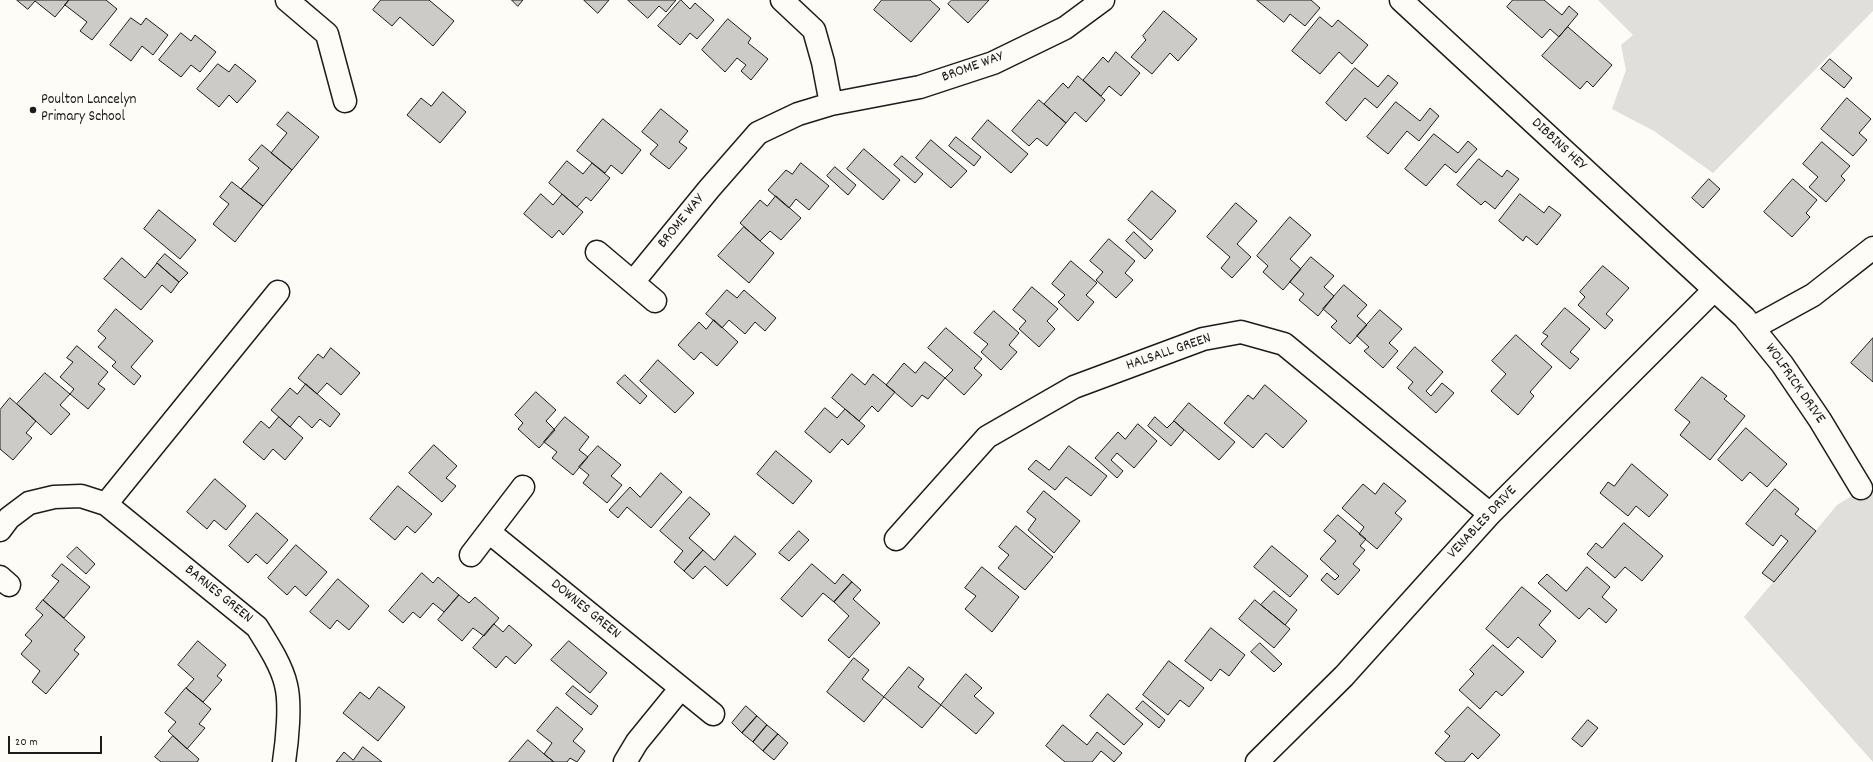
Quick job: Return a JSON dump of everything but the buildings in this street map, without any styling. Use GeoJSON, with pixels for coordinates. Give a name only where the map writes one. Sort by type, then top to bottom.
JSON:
{"type":"FeatureCollection","features":[{"type":"Feature","properties":{"kind":"street"},"geometry":{"type":"LineString","coordinates":[[287,0],[327,34],[345,101]]}},
{"type":"Feature","properties":{"kind":"street"},"geometry":{"type":"LineString","coordinates":[[782,0],[814,30],[823,62],[831,104]]}},
{"type":"Feature","properties":{"kind":"street","name":"BROME WAY"},"geometry":{"type":"LineString","coordinates":[[633,282],[758,132],[798,114],[831,104],[920,87],[993,63],[1065,28],[1103,0]]}},
{"type":"Feature","properties":{"kind":"street","name":"DIBBINS HEY"},"geometry":{"type":"LineString","coordinates":[[1401,0],[1714,290]]}},
{"type":"Feature","properties":{"kind":"street"},"geometry":{"type":"LineString","coordinates":[[1753,328],[1813,295],[1873,248]]}},
{"type":"Feature","properties":{"kind":"street"},"geometry":{"type":"LineString","coordinates":[[597,252],[655,301]]}},
{"type":"Feature","properties":{"kind":"street","name":"WOLFRICK DRIVE"},"geometry":{"type":"LineString","coordinates":[[1714,290],[1744,317],[1782,364],[1820,420],[1861,488]]}},
{"type":"Feature","properties":{"kind":"street","name":"VENABLES DRIVE"},"geometry":{"type":"LineString","coordinates":[[1257,762],[1344,676],[1490,514],[1714,290]]}},
{"type":"Feature","properties":{"kind":"street"},"geometry":{"type":"LineString","coordinates":[[106,504],[278,292]]}},
{"type":"Feature","properties":{"kind":"street","name":"HALSALL GREEN"},"geometry":{"type":"LineString","coordinates":[[896,539],[987,437],[1074,387],[1203,339],[1241,332],[1284,344],[1490,514]]}},
{"type":"Feature","properties":{"kind":"street"},"geometry":{"type":"LineString","coordinates":[[470,554],[524,487]]}},
{"type":"Feature","properties":{"kind":"street","name":"BARNES GREEN"},"geometry":{"type":"LineString","coordinates":[[0,530],[9,518],[29,503],[54,497],[81,496],[106,504],[257,626],[273,654],[286,684],[287,715],[284,762]]}},
{"type":"Feature","properties":{"kind":"street","name":"DOWNES GREEN"},"geometry":{"type":"LineString","coordinates":[[489,532],[713,714]]}},
{"type":"Feature","properties":{"kind":"street"},"geometry":{"type":"LineString","coordinates":[[625,762],[637,742],[681,688]]}},
{"type":"Feature","properties":{"kind":"shaded area"},"geometry":{"type":"Polygon","coordinates":[[[1598,0],[1873,0],[1873,11],[1713,173],[1654,131],[1612,109],[1626,70],[1621,45],[1633,35],[1598,0]]]}},
{"type":"Feature","properties":{"kind":"shaded area"},"geometry":{"type":"Polygon","coordinates":[[[1873,483],[1873,762],[1744,617],[1837,505],[1873,483]]]}},
{"type":"Feature","properties":{"kind":"place","name":"Poulton Lancelyn Primary School"},"geometry":{"type":"Point","coordinates":[33,110]}}]}
